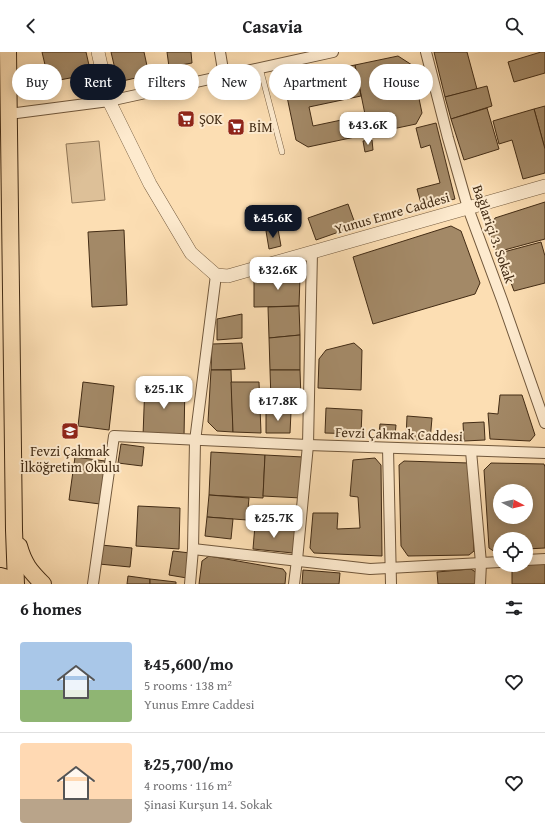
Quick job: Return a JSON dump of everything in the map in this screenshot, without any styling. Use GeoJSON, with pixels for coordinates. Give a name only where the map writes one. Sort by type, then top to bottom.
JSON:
{"type":"FeatureCollection","features":[{"type":"Feature","properties":{"kind":"main road"},"geometry":{"type":"LineString","coordinates":[[8,52],[14,530],[11,581]]}},
{"type":"Feature","properties":{"kind":"main road"},"geometry":{"type":"LineString","coordinates":[[14,530],[23,559],[28,568],[43,584]]}},
{"type":"Feature","properties":{"kind":"street"},"geometry":{"type":"LineString","coordinates":[[98,52],[109,101],[150,184],[191,253],[216,275],[195,441],[193,549],[190,584]]}},
{"type":"Feature","properties":{"kind":"street"},"geometry":{"type":"LineString","coordinates":[[220,52],[222,64]]}},
{"type":"Feature","properties":{"kind":"street","name":"Bağlariçi 3. Sokak"},"geometry":{"type":"LineString","coordinates":[[426,52],[468,208],[541,399],[545,423]]}},
{"type":"Feature","properties":{"kind":"street"},"geometry":{"type":"LineString","coordinates":[[261,68],[327,53]]}},
{"type":"Feature","properties":{"kind":"street"},"geometry":{"type":"LineString","coordinates":[[8,114],[109,101],[207,80]]}},
{"type":"Feature","properties":{"kind":"street","name":"Yunus Emre Caddesi"},"geometry":{"type":"LineString","coordinates":[[216,275],[228,276],[545,186]]}},
{"type":"Feature","properties":{"kind":"street"},"geometry":{"type":"LineString","coordinates":[[294,584],[308,445],[312,252]]}},
{"type":"Feature","properties":{"kind":"street","name":"Fevzi Çakmak Caddesi"},"geometry":{"type":"LineString","coordinates":[[93,584],[114,436],[195,441],[545,453]]}},
{"type":"Feature","properties":{"kind":"street"},"geometry":{"type":"LineString","coordinates":[[388,448],[391,584]]}},
{"type":"Feature","properties":{"kind":"street"},"geometry":{"type":"LineString","coordinates":[[470,451],[481,563],[480,584]]}},
{"type":"Feature","properties":{"kind":"street"},"geometry":{"type":"LineString","coordinates":[[193,549],[370,569],[493,562]]}},
{"type":"Feature","properties":{"kind":"street"},"geometry":{"type":"LineString","coordinates":[[533,560],[545,559]]}},
{"type":"Feature","properties":{"kind":"lane"},"geometry":{"type":"LineString","coordinates":[[261,72],[282,152]]}},
{"type":"Feature","properties":{"kind":"shaded area"},"geometry":{"type":"Polygon","coordinates":[[[99,141],[105,200],[72,203],[66,144],[99,141]]]}},
{"type":"Feature","properties":{"kind":"building"},"geometry":{"type":"Polygon","coordinates":[[[42,52],[86,52],[89,64],[70,64],[70,78],[62,80],[62,64],[45,64],[42,52]]]}},
{"type":"Feature","properties":{"kind":"building"},"geometry":{"type":"Polygon","coordinates":[[[111,52],[144,52],[147,64],[134,64],[134,78],[126,80],[126,64],[114,64],[111,52]]]}},
{"type":"Feature","properties":{"kind":"building"},"geometry":{"type":"Polygon","coordinates":[[[167,52],[191,52],[192,63],[169,64],[167,52]]]}},
{"type":"Feature","properties":{"kind":"building"},"geometry":{"type":"Polygon","coordinates":[[[434,52],[467,52],[477,89],[445,97],[434,52]]]}},
{"type":"Feature","properties":{"kind":"building"},"geometry":{"type":"Polygon","coordinates":[[[545,52],[545,73],[514,82],[508,62],[545,52]]]}},
{"type":"Feature","properties":{"kind":"building"},"geometry":{"type":"Polygon","coordinates":[[[398,56],[410,64],[369,64],[369,100],[419,100],[422,113],[416,124],[369,134],[361,95],[361,64],[360,64],[398,56]]]}},
{"type":"Feature","properties":{"kind":"building"},"geometry":{"type":"Polygon","coordinates":[[[487,86],[492,106],[451,119],[445,97],[487,86]]]}},
{"type":"Feature","properties":{"kind":"building"},"geometry":{"type":"Polygon","coordinates":[[[288,100],[342,100],[309,107],[313,126],[365,115],[369,134],[308,147],[296,140],[288,100]]]}},
{"type":"Feature","properties":{"kind":"building"},"geometry":{"type":"Polygon","coordinates":[[[545,106],[545,149],[534,109],[545,106]]]}},
{"type":"Feature","properties":{"kind":"building"},"geometry":{"type":"Polygon","coordinates":[[[487,108],[499,149],[464,160],[451,119],[487,108]]]}},
{"type":"Feature","properties":{"kind":"building"},"geometry":{"type":"Polygon","coordinates":[[[534,109],[545,149],[545,173],[523,179],[512,140],[499,144],[493,121],[534,109]]]}},
{"type":"Feature","properties":{"kind":"building"},"geometry":{"type":"Polygon","coordinates":[[[436,123],[455,199],[422,207],[417,189],[440,183],[430,145],[421,148],[416,128],[436,123]]]}},
{"type":"Feature","properties":{"kind":"building"},"geometry":{"type":"Polygon","coordinates":[[[372,140],[373,150],[365,152],[363,141],[372,140]]]}},
{"type":"Feature","properties":{"kind":"building"},"geometry":{"type":"Polygon","coordinates":[[[545,202],[545,239],[497,252],[489,231],[495,218],[545,202]]]}},
{"type":"Feature","properties":{"kind":"building"},"geometry":{"type":"Polygon","coordinates":[[[348,204],[356,226],[316,240],[308,218],[348,204]]]}},
{"type":"Feature","properties":{"kind":"building"},"geometry":{"type":"Polygon","coordinates":[[[451,226],[461,231],[480,283],[475,294],[373,324],[353,257],[451,226]]]}},
{"type":"Feature","properties":{"kind":"building"},"geometry":{"type":"Polygon","coordinates":[[[278,229],[281,246],[269,249],[266,231],[278,229]]]}},
{"type":"Feature","properties":{"kind":"building"},"geometry":{"type":"Polygon","coordinates":[[[124,230],[127,305],[92,307],[88,232],[124,230]]]}},
{"type":"Feature","properties":{"kind":"building"},"geometry":{"type":"Polygon","coordinates":[[[541,242],[545,256],[545,283],[514,291],[500,253],[541,242]]]}},
{"type":"Feature","properties":{"kind":"building"},"geometry":{"type":"Polygon","coordinates":[[[293,271],[300,277],[299,306],[254,307],[254,280],[293,271]]]}},
{"type":"Feature","properties":{"kind":"building"},"geometry":{"type":"Polygon","coordinates":[[[299,306],[300,335],[269,338],[268,307],[299,306]]]}},
{"type":"Feature","properties":{"kind":"building"},"geometry":{"type":"Polygon","coordinates":[[[242,314],[242,338],[217,340],[217,319],[242,314]]]}},
{"type":"Feature","properties":{"kind":"building"},"geometry":{"type":"Polygon","coordinates":[[[300,335],[300,370],[270,370],[269,338],[300,335]]]}},
{"type":"Feature","properties":{"kind":"building"},"geometry":{"type":"Polygon","coordinates":[[[242,343],[245,369],[211,370],[212,344],[242,343]]]}},
{"type":"Feature","properties":{"kind":"building"},"geometry":{"type":"Polygon","coordinates":[[[354,343],[362,350],[361,390],[318,388],[319,359],[326,350],[354,343]]]}},
{"type":"Feature","properties":{"kind":"building"},"geometry":{"type":"Polygon","coordinates":[[[211,370],[231,370],[233,432],[217,431],[208,422],[211,370]]]}},
{"type":"Feature","properties":{"kind":"building"},"geometry":{"type":"Polygon","coordinates":[[[270,370],[300,370],[301,400],[271,400],[270,370]]]}},
{"type":"Feature","properties":{"kind":"building"},"geometry":{"type":"Polygon","coordinates":[[[83,382],[114,386],[109,430],[78,426],[83,382]]]}},
{"type":"Feature","properties":{"kind":"building"},"geometry":{"type":"Polygon","coordinates":[[[145,382],[185,383],[184,437],[143,436],[145,382]]]}},
{"type":"Feature","properties":{"kind":"building"},"geometry":{"type":"Polygon","coordinates":[[[231,382],[259,382],[261,433],[233,432],[231,382]]]}},
{"type":"Feature","properties":{"kind":"building"},"geometry":{"type":"Polygon","coordinates":[[[500,395],[522,395],[535,435],[530,441],[490,439],[488,413],[498,414],[500,395]]]}},
{"type":"Feature","properties":{"kind":"building"},"geometry":{"type":"Polygon","coordinates":[[[326,408],[362,410],[361,434],[325,433],[326,408]]]}},
{"type":"Feature","properties":{"kind":"building"},"geometry":{"type":"Polygon","coordinates":[[[266,411],[291,412],[290,433],[266,433],[266,411]]]}},
{"type":"Feature","properties":{"kind":"building"},"geometry":{"type":"Polygon","coordinates":[[[407,416],[432,418],[430,441],[406,439],[407,416]]]}},
{"type":"Feature","properties":{"kind":"building"},"geometry":{"type":"Polygon","coordinates":[[[484,422],[485,440],[464,441],[463,423],[484,422]]]}},
{"type":"Feature","properties":{"kind":"building"},"geometry":{"type":"Polygon","coordinates":[[[380,424],[396,425],[395,436],[379,434],[380,424]]]}},
{"type":"Feature","properties":{"kind":"building"},"geometry":{"type":"Polygon","coordinates":[[[121,444],[144,447],[142,466],[118,463],[121,444]]]}},
{"type":"Feature","properties":{"kind":"building"},"geometry":{"type":"Polygon","coordinates":[[[211,452],[265,455],[263,498],[209,495],[211,452]]]}},
{"type":"Feature","properties":{"kind":"building"},"geometry":{"type":"Polygon","coordinates":[[[265,455],[303,457],[301,498],[263,496],[265,455]]]}},
{"type":"Feature","properties":{"kind":"building"},"geometry":{"type":"Polygon","coordinates":[[[75,457],[105,461],[100,504],[69,500],[75,457]]]}},
{"type":"Feature","properties":{"kind":"building"},"geometry":{"type":"Polygon","coordinates":[[[375,458],[381,465],[382,556],[314,553],[310,548],[313,513],[338,513],[337,529],[360,528],[358,497],[350,496],[353,460],[375,458]]]}},
{"type":"Feature","properties":{"kind":"building"},"geometry":{"type":"Polygon","coordinates":[[[404,461],[469,463],[474,551],[469,555],[408,556],[401,546],[399,465],[404,461]]]}},
{"type":"Feature","properties":{"kind":"building"},"geometry":{"type":"Polygon","coordinates":[[[491,463],[544,464],[545,548],[533,549],[533,532],[493,532],[493,551],[489,548],[484,470],[491,463]]]}},
{"type":"Feature","properties":{"kind":"building"},"geometry":{"type":"Polygon","coordinates":[[[209,495],[249,498],[247,520],[207,517],[209,495]]]}},
{"type":"Feature","properties":{"kind":"building"},"geometry":{"type":"Polygon","coordinates":[[[138,506],[180,508],[179,549],[136,546],[138,506]]]}},
{"type":"Feature","properties":{"kind":"building"},"geometry":{"type":"Polygon","coordinates":[[[207,517],[233,519],[231,539],[205,536],[207,517]]]}},
{"type":"Feature","properties":{"kind":"building"},"geometry":{"type":"Polygon","coordinates":[[[255,525],[296,529],[293,553],[253,549],[255,525]]]}},
{"type":"Feature","properties":{"kind":"building"},"geometry":{"type":"Polygon","coordinates":[[[101,545],[132,548],[130,567],[99,564],[101,545]]]}},
{"type":"Feature","properties":{"kind":"building"},"geometry":{"type":"Polygon","coordinates":[[[173,551],[190,553],[187,578],[169,575],[173,551]]]}},
{"type":"Feature","properties":{"kind":"building"},"geometry":{"type":"Polygon","coordinates":[[[209,556],[283,569],[286,573],[285,584],[199,584],[202,561],[209,556]]]}},
{"type":"Feature","properties":{"kind":"building"},"geometry":{"type":"Polygon","coordinates":[[[545,562],[545,584],[512,584],[512,572],[533,572],[533,563],[545,562]]]}},
{"type":"Feature","properties":{"kind":"building"},"geometry":{"type":"Polygon","coordinates":[[[471,569],[477,573],[477,584],[438,584],[437,572],[471,569]]]}},
{"type":"Feature","properties":{"kind":"building"},"geometry":{"type":"Polygon","coordinates":[[[303,570],[340,573],[339,584],[302,584],[303,570]]]}},
{"type":"Feature","properties":{"kind":"building"},"geometry":{"type":"Polygon","coordinates":[[[128,576],[150,579],[150,584],[127,584],[128,576]]]}},
{"type":"Feature","properties":{"kind":"building"},"geometry":{"type":"Polygon","coordinates":[[[150,579],[176,582],[176,584],[150,584],[150,579]]]}},
{"type":"Feature","properties":{"kind":"place","name":"ŞOK"},"geometry":{"type":"Point","coordinates":[186,119]}},
{"type":"Feature","properties":{"kind":"place","name":"BİM"},"geometry":{"type":"Point","coordinates":[236,127]}},
{"type":"Feature","properties":{"kind":"place","name":"Fevzi Çakmak İlköğretim Okulu"},"geometry":{"type":"Point","coordinates":[70,431]}}]}
